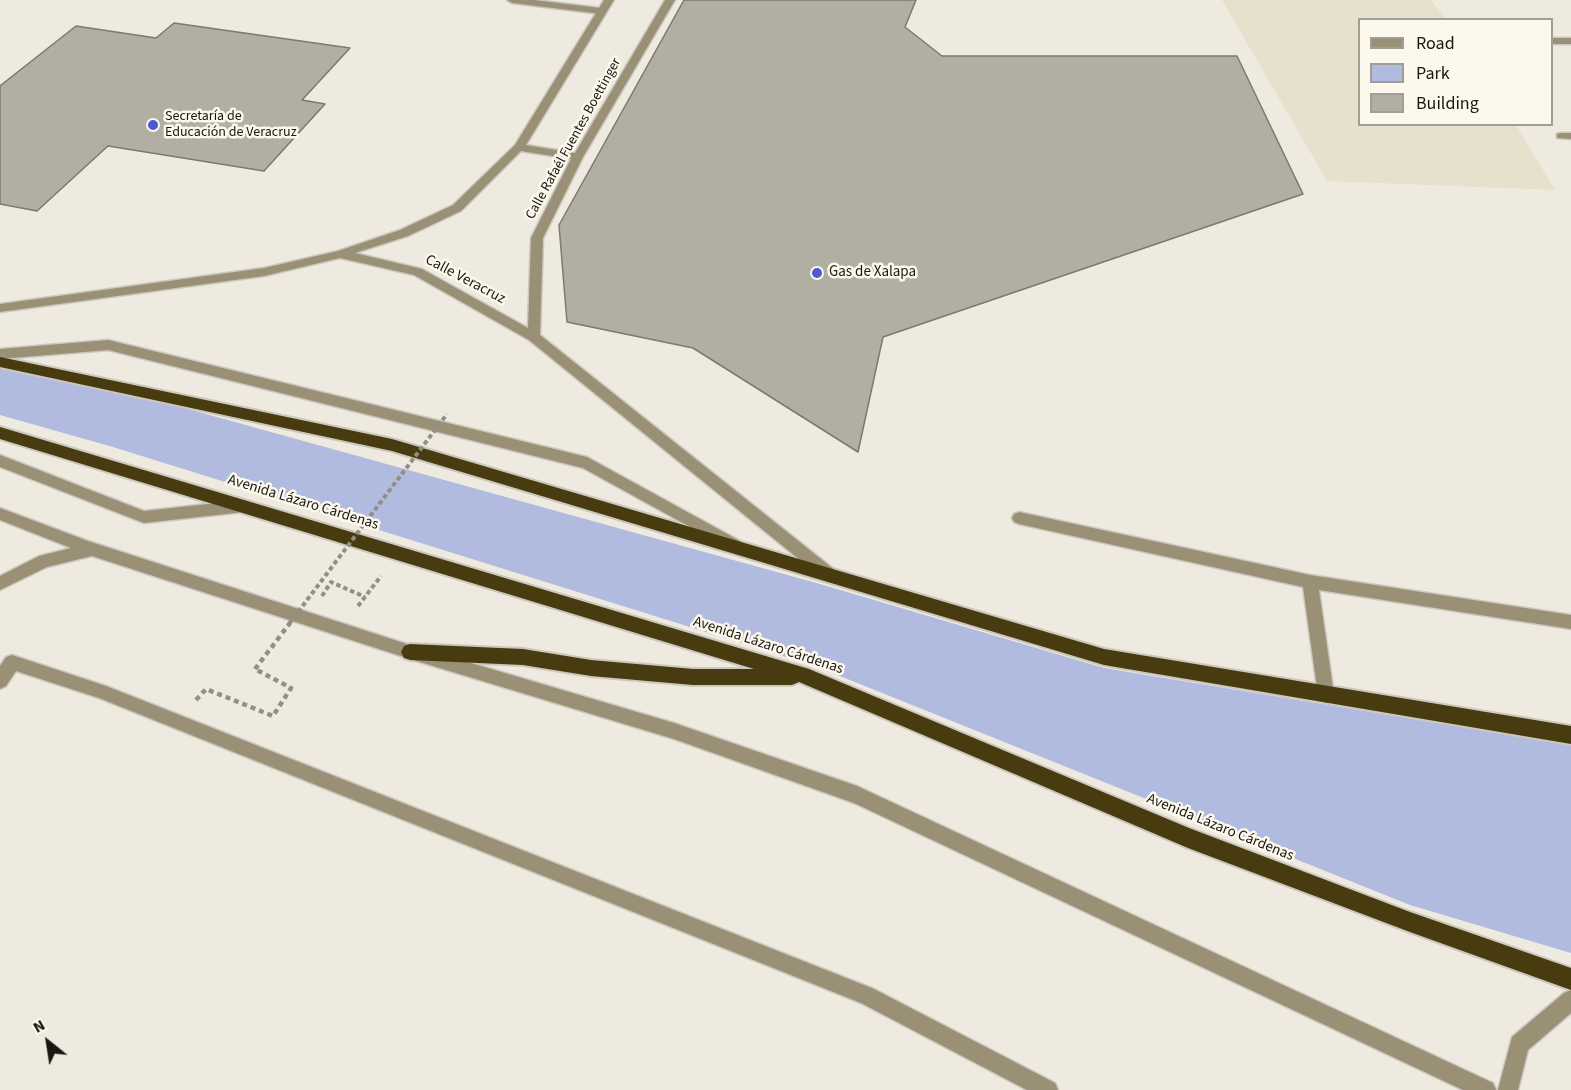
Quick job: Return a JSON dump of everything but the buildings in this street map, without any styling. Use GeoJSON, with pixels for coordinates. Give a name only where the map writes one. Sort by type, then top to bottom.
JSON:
{"type":"FeatureCollection","features":[{"type":"Feature","properties":{"kind":"highway"},"geometry":{"type":"LineString","coordinates":[[0,362],[392,445],[1104,657],[1571,735]]}},
{"type":"Feature","properties":{"kind":"highway","name":"Avenida Lázaro Cárdenas"},"geometry":{"type":"LineString","coordinates":[[0,433],[809,677],[1188,838],[1410,922],[1571,979]]}},
{"type":"Feature","properties":{"kind":"highway"},"geometry":{"type":"LineString","coordinates":[[410,652],[522,657],[591,668],[693,677],[809,677]]}},
{"type":"Feature","properties":{"kind":"street"},"geometry":{"type":"LineString","coordinates":[[513,0],[601,10]]}},
{"type":"Feature","properties":{"kind":"street"},"geometry":{"type":"LineString","coordinates":[[340,254],[404,233],[457,208],[519,147],[609,0]]}},
{"type":"Feature","properties":{"kind":"street","name":"Calle Rafaél Fuentes Boettinger"},"geometry":{"type":"LineString","coordinates":[[534,337],[537,238],[578,157],[670,0]]}},
{"type":"Feature","properties":{"kind":"street"},"geometry":{"type":"LineString","coordinates":[[1553,41],[1571,41]]}},
{"type":"Feature","properties":{"kind":"street"},"geometry":{"type":"LineString","coordinates":[[519,147],[578,157]]}},
{"type":"Feature","properties":{"kind":"street","name":"Calle Veracruz"},"geometry":{"type":"LineString","coordinates":[[0,308],[264,272],[340,254],[418,272],[534,337],[831,576]]}},
{"type":"Feature","properties":{"kind":"street"},"geometry":{"type":"LineString","coordinates":[[0,354],[108,345],[587,464],[745,550]]}},
{"type":"Feature","properties":{"kind":"street"},"geometry":{"type":"LineString","coordinates":[[0,461],[144,517],[246,506]]}},
{"type":"Feature","properties":{"kind":"street"},"geometry":{"type":"LineString","coordinates":[[0,514],[92,549],[410,652],[674,731],[857,795],[1486,1090]]}},
{"type":"Feature","properties":{"kind":"street"},"geometry":{"type":"LineString","coordinates":[[1019,518],[1310,582],[1571,622]]}},
{"type":"Feature","properties":{"kind":"street"},"geometry":{"type":"LineString","coordinates":[[0,583],[44,561],[92,549]]}},
{"type":"Feature","properties":{"kind":"street"},"geometry":{"type":"LineString","coordinates":[[1310,582],[1326,695]]}},
{"type":"Feature","properties":{"kind":"street"},"geometry":{"type":"LineString","coordinates":[[0,681],[12,662],[100,691],[867,996],[1048,1090]]}},
{"type":"Feature","properties":{"kind":"street"},"geometry":{"type":"LineString","coordinates":[[1508,1090],[1519,1044],[1571,1000]]}},
{"type":"Feature","properties":{"kind":"path"},"geometry":{"type":"LineString","coordinates":[[206,689],[273,716],[291,688],[255,669],[447,414]]}},
{"type":"Feature","properties":{"kind":"path"},"geometry":{"type":"LineString","coordinates":[[340,629],[400,552]]}},
{"type":"Feature","properties":{"kind":"path"},"geometry":{"type":"LineString","coordinates":[[311,595],[320,599],[331,582],[365,597]]}},
{"type":"Feature","properties":{"kind":"shaded area"},"geometry":{"type":"Polygon","coordinates":[[[1222,0],[1431,0],[1445,18],[1358,18],[1358,126],[1517,126],[1555,190],[1327,181],[1222,0]]]}},
{"type":"Feature","properties":{"kind":"green space"},"geometry":{"type":"Polygon","coordinates":[[[0,357],[820,584],[1104,668],[1571,745],[1571,953],[1410,905],[815,666],[113,447],[0,415],[0,357]]]}},
{"type":"Feature","properties":{"kind":"place","name":"Secretaría de Educación de Veracruz"},"geometry":{"type":"Point","coordinates":[153,125]}},
{"type":"Feature","properties":{"kind":"place","name":"Gas de Xalapa"},"geometry":{"type":"Point","coordinates":[817,273]}}]}
